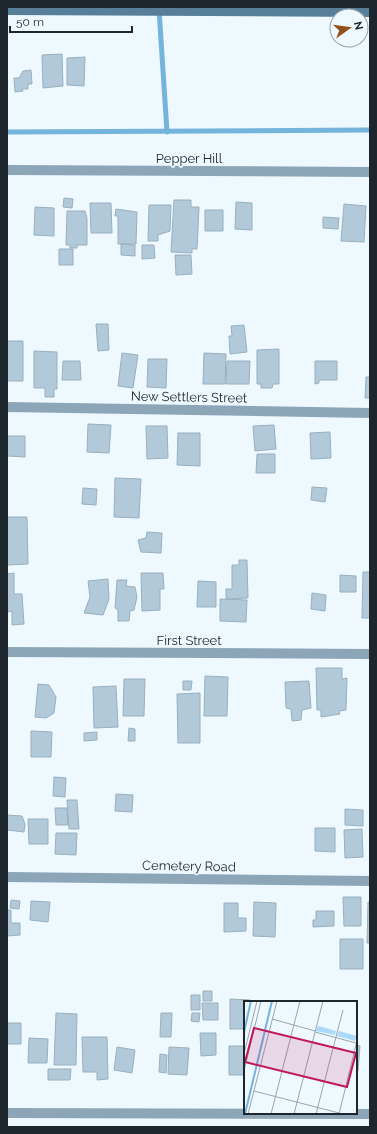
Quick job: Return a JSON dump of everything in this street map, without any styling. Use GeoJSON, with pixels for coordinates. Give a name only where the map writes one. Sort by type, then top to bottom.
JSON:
{"type":"FeatureCollection","features":[{"type":"Feature","properties":{"kind":"main road"},"geometry":{"type":"LineString","coordinates":[[7,10],[370,12]]}},
{"type":"Feature","properties":{"kind":"street","name":"Pepper Hill"},"geometry":{"type":"LineString","coordinates":[[7,170],[370,172]]}},
{"type":"Feature","properties":{"kind":"street","name":"New Settlers Street"},"geometry":{"type":"LineString","coordinates":[[7,407],[370,413]]}},
{"type":"Feature","properties":{"kind":"street","name":"First Street"},"geometry":{"type":"LineString","coordinates":[[7,652],[370,654]]}},
{"type":"Feature","properties":{"kind":"street","name":"Cemetery Road"},"geometry":{"type":"LineString","coordinates":[[7,877],[370,881]]}},
{"type":"Feature","properties":{"kind":"street"},"geometry":{"type":"LineString","coordinates":[[7,1113],[244,1114]]}},
{"type":"Feature","properties":{"kind":"street"},"geometry":{"type":"LineString","coordinates":[[357,1114],[370,1114]]}},
{"type":"Feature","properties":{"kind":"building"},"geometry":{"type":"Polygon","coordinates":[[[62,54],[63,86],[43,88],[42,55],[62,54]]]}},
{"type":"Feature","properties":{"kind":"building"},"geometry":{"type":"Polygon","coordinates":[[[85,57],[84,86],[67,85],[67,58],[85,57]]]}},
{"type":"Feature","properties":{"kind":"building"},"geometry":{"type":"Polygon","coordinates":[[[31,70],[32,84],[28,84],[28,89],[22,89],[23,91],[15,92],[14,78],[19,78],[23,71],[31,70]]]}},
{"type":"Feature","properties":{"kind":"building"},"geometry":{"type":"Polygon","coordinates":[[[64,198],[73,199],[72,208],[63,207],[64,198]]]}},
{"type":"Feature","properties":{"kind":"building"},"geometry":{"type":"Polygon","coordinates":[[[174,200],[191,200],[191,207],[199,207],[197,249],[192,249],[192,253],[171,252],[174,200]]]}},
{"type":"Feature","properties":{"kind":"building"},"geometry":{"type":"Polygon","coordinates":[[[236,202],[252,203],[252,230],[235,229],[236,202]]]}},
{"type":"Feature","properties":{"kind":"building"},"geometry":{"type":"Polygon","coordinates":[[[90,203],[111,203],[112,233],[91,233],[90,203]]]}},
{"type":"Feature","properties":{"kind":"building"},"geometry":{"type":"Polygon","coordinates":[[[344,204],[366,206],[364,242],[341,241],[344,204]]]}},
{"type":"Feature","properties":{"kind":"building"},"geometry":{"type":"Polygon","coordinates":[[[149,205],[171,205],[170,231],[158,235],[158,241],[148,241],[149,205]]]}},
{"type":"Feature","properties":{"kind":"building"},"geometry":{"type":"Polygon","coordinates":[[[35,207],[54,208],[54,236],[34,235],[35,207]]]}},
{"type":"Feature","properties":{"kind":"building"},"geometry":{"type":"Polygon","coordinates":[[[116,209],[137,212],[136,244],[118,244],[118,216],[115,216],[116,209]]]}},
{"type":"Feature","properties":{"kind":"building"},"geometry":{"type":"Polygon","coordinates":[[[205,210],[223,210],[223,231],[205,231],[205,210]]]}},
{"type":"Feature","properties":{"kind":"building"},"geometry":{"type":"Polygon","coordinates":[[[67,211],[85,211],[87,218],[87,245],[77,245],[77,248],[70,248],[70,245],[66,245],[67,211]]]}},
{"type":"Feature","properties":{"kind":"building"},"geometry":{"type":"Polygon","coordinates":[[[323,217],[339,218],[338,229],[323,228],[323,217]]]}},
{"type":"Feature","properties":{"kind":"building"},"geometry":{"type":"Polygon","coordinates":[[[121,244],[135,245],[135,256],[121,255],[121,244]]]}},
{"type":"Feature","properties":{"kind":"building"},"geometry":{"type":"Polygon","coordinates":[[[142,245],[154,245],[155,258],[142,259],[142,245]]]}},
{"type":"Feature","properties":{"kind":"building"},"geometry":{"type":"Polygon","coordinates":[[[59,249],[73,249],[73,265],[59,265],[59,249]]]}},
{"type":"Feature","properties":{"kind":"building"},"geometry":{"type":"Polygon","coordinates":[[[175,255],[191,255],[192,274],[176,275],[175,255]]]}},
{"type":"Feature","properties":{"kind":"building"},"geometry":{"type":"Polygon","coordinates":[[[96,324],[108,324],[109,350],[98,351],[96,324]]]}},
{"type":"Feature","properties":{"kind":"building"},"geometry":{"type":"Polygon","coordinates":[[[244,325],[247,352],[230,354],[229,336],[232,336],[231,326],[244,325]]]}},
{"type":"Feature","properties":{"kind":"building"},"geometry":{"type":"Polygon","coordinates":[[[7,341],[23,341],[23,381],[7,381],[7,341]]]}},
{"type":"Feature","properties":{"kind":"building"},"geometry":{"type":"Polygon","coordinates":[[[279,349],[279,384],[273,384],[272,388],[261,388],[261,384],[257,384],[257,350],[279,349]]]}},
{"type":"Feature","properties":{"kind":"building"},"geometry":{"type":"Polygon","coordinates":[[[34,351],[57,352],[57,389],[54,389],[54,397],[45,397],[45,388],[34,388],[34,351]]]}},
{"type":"Feature","properties":{"kind":"building"},"geometry":{"type":"Polygon","coordinates":[[[122,353],[138,355],[133,388],[118,386],[122,353]]]}},
{"type":"Feature","properties":{"kind":"building"},"geometry":{"type":"Polygon","coordinates":[[[204,353],[226,354],[225,384],[203,384],[204,353]]]}},
{"type":"Feature","properties":{"kind":"building"},"geometry":{"type":"Polygon","coordinates":[[[148,359],[167,359],[166,388],[147,387],[148,359]]]}},
{"type":"Feature","properties":{"kind":"building"},"geometry":{"type":"Polygon","coordinates":[[[63,361],[80,361],[81,380],[62,380],[63,361]]]}},
{"type":"Feature","properties":{"kind":"building"},"geometry":{"type":"Polygon","coordinates":[[[227,361],[250,361],[249,384],[226,384],[227,361]]]}},
{"type":"Feature","properties":{"kind":"building"},"geometry":{"type":"Polygon","coordinates":[[[315,361],[337,361],[337,380],[319,380],[319,383],[315,384],[315,361]]]}},
{"type":"Feature","properties":{"kind":"building"},"geometry":{"type":"Polygon","coordinates":[[[366,377],[370,377],[370,398],[365,398],[366,377]]]}},
{"type":"Feature","properties":{"kind":"building"},"geometry":{"type":"Polygon","coordinates":[[[88,424],[111,425],[109,453],[87,452],[88,424]]]}},
{"type":"Feature","properties":{"kind":"building"},"geometry":{"type":"Polygon","coordinates":[[[274,425],[276,449],[255,451],[253,426],[274,425]]]}},
{"type":"Feature","properties":{"kind":"building"},"geometry":{"type":"Polygon","coordinates":[[[146,426],[167,426],[168,458],[147,459],[146,426]]]}},
{"type":"Feature","properties":{"kind":"building"},"geometry":{"type":"Polygon","coordinates":[[[330,432],[331,458],[311,459],[310,433],[330,432]]]}},
{"type":"Feature","properties":{"kind":"building"},"geometry":{"type":"Polygon","coordinates":[[[178,433],[200,433],[200,466],[177,465],[178,433]]]}},
{"type":"Feature","properties":{"kind":"building"},"geometry":{"type":"Polygon","coordinates":[[[7,436],[25,436],[25,457],[7,456],[7,436]]]}},
{"type":"Feature","properties":{"kind":"building"},"geometry":{"type":"Polygon","coordinates":[[[257,454],[275,454],[275,473],[256,473],[257,454]]]}},
{"type":"Feature","properties":{"kind":"building"},"geometry":{"type":"Polygon","coordinates":[[[115,478],[141,479],[139,518],[114,517],[115,478]]]}},
{"type":"Feature","properties":{"kind":"building"},"geometry":{"type":"Polygon","coordinates":[[[312,487],[327,488],[325,502],[311,500],[312,487]]]}},
{"type":"Feature","properties":{"kind":"building"},"geometry":{"type":"Polygon","coordinates":[[[83,488],[97,489],[96,505],[82,504],[83,488]]]}},
{"type":"Feature","properties":{"kind":"building"},"geometry":{"type":"Polygon","coordinates":[[[7,517],[27,517],[28,564],[7,565],[7,517]]]}},
{"type":"Feature","properties":{"kind":"building"},"geometry":{"type":"Polygon","coordinates":[[[147,532],[162,533],[161,553],[141,552],[138,540],[146,538],[147,532]]]}},
{"type":"Feature","properties":{"kind":"building"},"geometry":{"type":"Polygon","coordinates":[[[239,560],[247,560],[248,598],[226,599],[226,589],[232,589],[232,565],[239,565],[239,560]]]}},
{"type":"Feature","properties":{"kind":"building"},"geometry":{"type":"Polygon","coordinates":[[[363,572],[370,572],[370,618],[362,618],[363,572]]]}},
{"type":"Feature","properties":{"kind":"building"},"geometry":{"type":"Polygon","coordinates":[[[14,573],[14,594],[22,594],[24,624],[12,625],[12,611],[7,612],[7,574],[14,573]]]}},
{"type":"Feature","properties":{"kind":"building"},"geometry":{"type":"Polygon","coordinates":[[[141,573],[163,573],[164,589],[160,589],[160,610],[142,611],[141,573]]]}},
{"type":"Feature","properties":{"kind":"building"},"geometry":{"type":"Polygon","coordinates":[[[340,575],[356,576],[356,592],[340,592],[340,575]]]}},
{"type":"Feature","properties":{"kind":"building"},"geometry":{"type":"Polygon","coordinates":[[[108,579],[109,599],[103,615],[84,613],[90,597],[88,581],[108,579]]]}},
{"type":"Feature","properties":{"kind":"building"},"geometry":{"type":"Polygon","coordinates":[[[117,580],[127,580],[126,586],[135,587],[137,597],[134,610],[130,611],[129,621],[118,621],[118,610],[115,608],[117,580]]]}},
{"type":"Feature","properties":{"kind":"building"},"geometry":{"type":"Polygon","coordinates":[[[198,581],[216,582],[216,607],[197,607],[198,581]]]}},
{"type":"Feature","properties":{"kind":"building"},"geometry":{"type":"Polygon","coordinates":[[[312,593],[326,595],[325,611],[311,609],[312,593]]]}},
{"type":"Feature","properties":{"kind":"building"},"geometry":{"type":"Polygon","coordinates":[[[220,599],[247,600],[246,622],[220,621],[220,599]]]}},
{"type":"Feature","properties":{"kind":"building"},"geometry":{"type":"Polygon","coordinates":[[[316,668],[342,668],[342,679],[347,678],[346,710],[339,711],[340,714],[321,717],[321,710],[317,710],[316,668]]]}},
{"type":"Feature","properties":{"kind":"building"},"geometry":{"type":"Polygon","coordinates":[[[205,676],[228,677],[227,716],[204,716],[205,676]]]}},
{"type":"Feature","properties":{"kind":"building"},"geometry":{"type":"Polygon","coordinates":[[[124,679],[145,679],[144,716],[123,716],[124,679]]]}},
{"type":"Feature","properties":{"kind":"building"},"geometry":{"type":"Polygon","coordinates":[[[183,681],[192,681],[191,690],[183,690],[183,681]]]}},
{"type":"Feature","properties":{"kind":"building"},"geometry":{"type":"Polygon","coordinates":[[[309,681],[311,708],[302,710],[301,720],[292,721],[291,709],[286,708],[285,682],[309,681]]]}},
{"type":"Feature","properties":{"kind":"building"},"geometry":{"type":"Polygon","coordinates":[[[38,684],[49,685],[56,697],[54,713],[46,718],[35,717],[38,684]]]}},
{"type":"Feature","properties":{"kind":"building"},"geometry":{"type":"Polygon","coordinates":[[[116,686],[118,727],[94,728],[93,687],[116,686]]]}},
{"type":"Feature","properties":{"kind":"building"},"geometry":{"type":"Polygon","coordinates":[[[200,693],[200,743],[178,743],[177,694],[200,693]]]}},
{"type":"Feature","properties":{"kind":"building"},"geometry":{"type":"Polygon","coordinates":[[[129,728],[135,729],[135,741],[128,741],[129,728]]]}},
{"type":"Feature","properties":{"kind":"building"},"geometry":{"type":"Polygon","coordinates":[[[31,731],[52,732],[51,757],[31,757],[31,731]]]}},
{"type":"Feature","properties":{"kind":"building"},"geometry":{"type":"Polygon","coordinates":[[[97,732],[97,740],[84,741],[84,733],[97,732]]]}},
{"type":"Feature","properties":{"kind":"building"},"geometry":{"type":"Polygon","coordinates":[[[54,777],[66,778],[65,797],[53,796],[54,777]]]}},
{"type":"Feature","properties":{"kind":"building"},"geometry":{"type":"Polygon","coordinates":[[[116,794],[133,795],[132,812],[115,811],[116,794]]]}},
{"type":"Feature","properties":{"kind":"building"},"geometry":{"type":"Polygon","coordinates":[[[67,800],[77,800],[79,829],[69,829],[67,800]]]}},
{"type":"Feature","properties":{"kind":"building"},"geometry":{"type":"Polygon","coordinates":[[[55,808],[67,808],[68,825],[56,825],[55,808]]]}},
{"type":"Feature","properties":{"kind":"building"},"geometry":{"type":"Polygon","coordinates":[[[345,809],[363,810],[363,826],[345,825],[345,809]]]}},
{"type":"Feature","properties":{"kind":"building"},"geometry":{"type":"Polygon","coordinates":[[[7,815],[22,816],[25,824],[24,832],[7,830],[7,815]]]}},
{"type":"Feature","properties":{"kind":"building"},"geometry":{"type":"Polygon","coordinates":[[[28,819],[48,819],[48,844],[29,844],[28,819]]]}},
{"type":"Feature","properties":{"kind":"building"},"geometry":{"type":"Polygon","coordinates":[[[315,828],[335,828],[335,852],[315,851],[315,828]]]}},
{"type":"Feature","properties":{"kind":"building"},"geometry":{"type":"Polygon","coordinates":[[[362,829],[363,857],[345,858],[344,830],[362,829]]]}},
{"type":"Feature","properties":{"kind":"building"},"geometry":{"type":"Polygon","coordinates":[[[56,833],[77,833],[76,855],[55,854],[56,833]]]}},
{"type":"Feature","properties":{"kind":"building"},"geometry":{"type":"Polygon","coordinates":[[[343,897],[361,897],[361,926],[344,926],[343,897]]]}},
{"type":"Feature","properties":{"kind":"building"},"geometry":{"type":"Polygon","coordinates":[[[11,900],[20,901],[19,909],[10,908],[11,900]]]}},
{"type":"Feature","properties":{"kind":"building"},"geometry":{"type":"Polygon","coordinates":[[[31,901],[50,902],[48,922],[30,920],[31,901]]]}},
{"type":"Feature","properties":{"kind":"building"},"geometry":{"type":"Polygon","coordinates":[[[254,902],[276,903],[275,937],[253,936],[254,902]]]}},
{"type":"Feature","properties":{"kind":"building"},"geometry":{"type":"Polygon","coordinates":[[[368,902],[370,902],[370,943],[367,943],[368,902]]]}},
{"type":"Feature","properties":{"kind":"building"},"geometry":{"type":"Polygon","coordinates":[[[224,903],[238,903],[238,918],[246,918],[246,931],[224,932],[224,903]]]}},
{"type":"Feature","properties":{"kind":"building"},"geometry":{"type":"Polygon","coordinates":[[[7,910],[11,910],[11,923],[20,923],[20,935],[7,936],[7,910]]]}},
{"type":"Feature","properties":{"kind":"building"},"geometry":{"type":"Polygon","coordinates":[[[316,911],[334,911],[334,926],[313,927],[313,920],[316,920],[316,911]]]}},
{"type":"Feature","properties":{"kind":"building"},"geometry":{"type":"Polygon","coordinates":[[[340,939],[363,939],[363,969],[340,969],[340,939]]]}},
{"type":"Feature","properties":{"kind":"building"},"geometry":{"type":"Polygon","coordinates":[[[203,991],[212,991],[212,1001],[203,1001],[203,991]]]}},
{"type":"Feature","properties":{"kind":"building"},"geometry":{"type":"Polygon","coordinates":[[[191,995],[200,995],[200,1010],[191,1010],[191,995]]]}},
{"type":"Feature","properties":{"kind":"building"},"geometry":{"type":"Polygon","coordinates":[[[230,999],[250,1000],[244,1001],[244,1029],[230,1029],[230,999]]]}},
{"type":"Feature","properties":{"kind":"building"},"geometry":{"type":"Polygon","coordinates":[[[202,1003],[218,1003],[218,1020],[203,1020],[202,1003]]]}},
{"type":"Feature","properties":{"kind":"building"},"geometry":{"type":"Polygon","coordinates":[[[56,1013],[77,1014],[76,1065],[54,1065],[56,1013]]]}},
{"type":"Feature","properties":{"kind":"building"},"geometry":{"type":"Polygon","coordinates":[[[161,1013],[172,1013],[171,1037],[160,1037],[161,1013]]]}},
{"type":"Feature","properties":{"kind":"building"},"geometry":{"type":"Polygon","coordinates":[[[192,1013],[200,1013],[199,1022],[191,1021],[192,1013]]]}},
{"type":"Feature","properties":{"kind":"building"},"geometry":{"type":"Polygon","coordinates":[[[7,1023],[21,1023],[21,1044],[7,1044],[7,1023]]]}},
{"type":"Feature","properties":{"kind":"building"},"geometry":{"type":"Polygon","coordinates":[[[200,1033],[216,1033],[216,1055],[201,1056],[200,1033]]]}},
{"type":"Feature","properties":{"kind":"building"},"geometry":{"type":"Polygon","coordinates":[[[82,1037],[107,1037],[108,1079],[97,1080],[97,1072],[83,1072],[82,1037]]]}},
{"type":"Feature","properties":{"kind":"building"},"geometry":{"type":"Polygon","coordinates":[[[29,1038],[48,1039],[47,1063],[28,1063],[29,1038]]]}},
{"type":"Feature","properties":{"kind":"building"},"geometry":{"type":"Polygon","coordinates":[[[357,1045],[360,1046],[357,1071],[357,1045]]]}},
{"type":"Feature","properties":{"kind":"building"},"geometry":{"type":"Polygon","coordinates":[[[229,1046],[244,1046],[244,1075],[229,1075],[229,1046]]]}},
{"type":"Feature","properties":{"kind":"building"},"geometry":{"type":"Polygon","coordinates":[[[117,1047],[135,1050],[132,1073],[114,1070],[117,1047]]]}},
{"type":"Feature","properties":{"kind":"building"},"geometry":{"type":"Polygon","coordinates":[[[169,1047],[189,1048],[187,1075],[168,1074],[169,1047]]]}},
{"type":"Feature","properties":{"kind":"building"},"geometry":{"type":"Polygon","coordinates":[[[160,1054],[167,1055],[166,1073],[159,1072],[160,1054]]]}},
{"type":"Feature","properties":{"kind":"building"},"geometry":{"type":"Polygon","coordinates":[[[48,1069],[71,1069],[70,1080],[48,1080],[48,1069]]]}},
{"type":"Feature","properties":{"kind":"waterway"},"geometry":{"type":"LineString","coordinates":[[159,9],[167,132]]}},
{"type":"Feature","properties":{"kind":"waterway"},"geometry":{"type":"LineString","coordinates":[[7,132],[370,130]]}}]}
